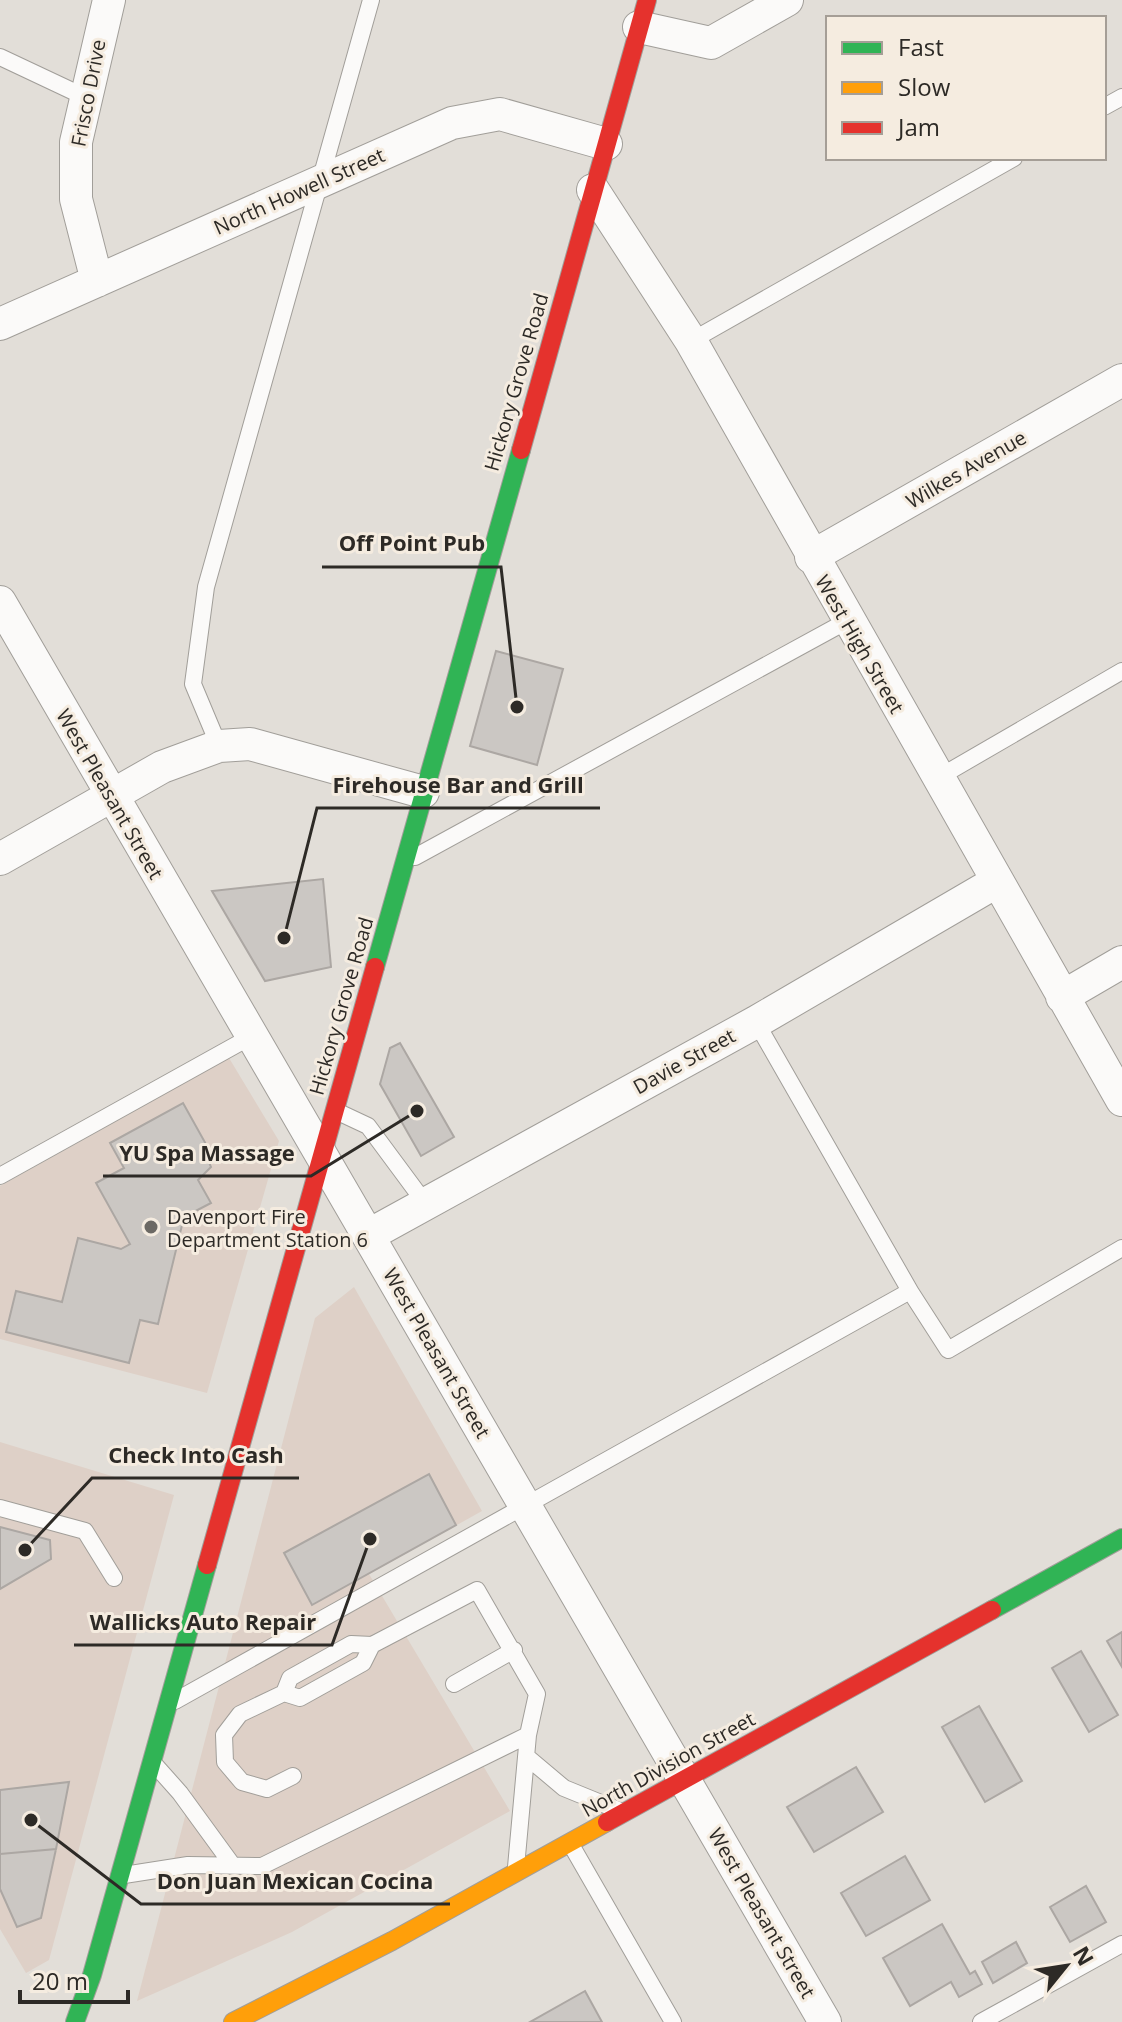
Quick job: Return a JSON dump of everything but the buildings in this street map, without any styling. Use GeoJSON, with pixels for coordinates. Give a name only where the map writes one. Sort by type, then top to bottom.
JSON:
{"type":"FeatureCollection","features":[{"type":"Feature","properties":{"kind":"main road","name":"Hickory Grove Road"},"geometry":{"type":"LineString","coordinates":[[75,2022],[152,1762],[643,13]]}},
{"type":"Feature","properties":{"kind":"main road","name":"North Division Street"},"geometry":{"type":"LineString","coordinates":[[233,2022],[515,1873],[1122,1538]]}},
{"type":"Feature","properties":{"kind":"street","name":"Frisco Drive"},"geometry":{"type":"LineString","coordinates":[[97,281],[76,199],[76,142],[109,0]]}},
{"type":"Feature","properties":{"kind":"street"},"geometry":{"type":"LineString","coordinates":[[643,13],[711,43],[787,0]]}},
{"type":"Feature","properties":{"kind":"street","name":"North Howell Street"},"geometry":{"type":"LineString","coordinates":[[0,324],[452,123],[500,114],[606,144]]}},
{"type":"Feature","properties":{"kind":"street","name":"West High Street"},"geometry":{"type":"LineString","coordinates":[[593,190],[691,341],[936,779],[1122,1100]]}},
{"type":"Feature","properties":{"kind":"street","name":"Wilkes Avenue"},"geometry":{"type":"LineString","coordinates":[[811,557],[1122,380]]}},
{"type":"Feature","properties":{"kind":"street","name":"West Pleasant Street"},"geometry":{"type":"LineString","coordinates":[[0,602],[825,2022]]}},
{"type":"Feature","properties":{"kind":"street"},"geometry":{"type":"LineString","coordinates":[[0,859],[162,767],[219,746],[250,744],[423,792]]}},
{"type":"Feature","properties":{"kind":"street","name":"Davie Street"},"geometry":{"type":"LineString","coordinates":[[369,1235],[756,1022],[996,882]]}},
{"type":"Feature","properties":{"kind":"street"},"geometry":{"type":"LineString","coordinates":[[1062,997],[1122,962]]}},
{"type":"Feature","properties":{"kind":"lane"},"geometry":{"type":"LineString","coordinates":[[219,746],[193,684],[206,587],[371,0]]}},
{"type":"Feature","properties":{"kind":"lane"},"geometry":{"type":"LineString","coordinates":[[0,57],[85,97]]}},
{"type":"Feature","properties":{"kind":"lane"},"geometry":{"type":"LineString","coordinates":[[691,341],[1010,160]]}},
{"type":"Feature","properties":{"kind":"lane"},"geometry":{"type":"LineString","coordinates":[[403,864],[847,621]]}},
{"type":"Feature","properties":{"kind":"lane"},"geometry":{"type":"LineString","coordinates":[[936,779],[1122,671]]}},
{"type":"Feature","properties":{"kind":"lane"},"geometry":{"type":"LineString","coordinates":[[756,1022],[910,1291],[948,1350],[1122,1248]]}},
{"type":"Feature","properties":{"kind":"lane"},"geometry":{"type":"LineString","coordinates":[[0,1176],[252,1036]]}},
{"type":"Feature","properties":{"kind":"lane"},"geometry":{"type":"LineString","coordinates":[[334,1110],[368,1126],[425,1203]]}},
{"type":"Feature","properties":{"kind":"lane"},"geometry":{"type":"LineString","coordinates":[[167,1705],[910,1291]]}},
{"type":"Feature","properties":{"kind":"lane"},"geometry":{"type":"LineString","coordinates":[[0,1508],[85,1531],[114,1578]]}},
{"type":"Feature","properties":{"kind":"lane"},"geometry":{"type":"LineString","coordinates":[[293,1776],[267,1789],[242,1782],[225,1762],[224,1735],[240,1714],[284,1693],[300,1698],[363,1663],[372,1645],[477,1590],[537,1694],[528,1735],[515,1873]]}},
{"type":"Feature","properties":{"kind":"lane"},"geometry":{"type":"LineString","coordinates":[[454,1684],[514,1650]]}},
{"type":"Feature","properties":{"kind":"lane"},"geometry":{"type":"LineString","coordinates":[[120,1875],[231,1863],[262,1866],[528,1735]]}},
{"type":"Feature","properties":{"kind":"lane"},"geometry":{"type":"LineString","coordinates":[[527,1757],[564,1788],[624,1813]]}},
{"type":"Feature","properties":{"kind":"lane"},"geometry":{"type":"LineString","coordinates":[[152,1762],[180,1793],[231,1863]]}},
{"type":"Feature","properties":{"kind":"lane"},"geometry":{"type":"LineString","coordinates":[[570,1843],[673,2022]]}},
{"type":"Feature","properties":{"kind":"lane"},"geometry":{"type":"LineString","coordinates":[[981,2022],[1122,1944]]}},
{"type":"Feature","properties":{"kind":"shaded area"},"geometry":{"type":"Polygon","coordinates":[[[229,1058],[279,1141],[207,1393],[0,1339],[0,1186],[229,1058]]]}},
{"type":"Feature","properties":{"kind":"shaded area"},"geometry":{"type":"Polygon","coordinates":[[[354,1287],[482,1511],[369,1574],[510,1811],[292,1932],[137,2001],[315,1318],[354,1287]]]}},
{"type":"Feature","properties":{"kind":"shaded area"},"geometry":{"type":"Polygon","coordinates":[[[0,1442],[174,1495],[49,1960],[26,1973],[0,1929],[0,1442]]]}},
{"type":"Feature","properties":{"kind":"traffic: fast"},"geometry":{"type":"LineString","coordinates":[[375,967],[521,450]]}},
{"type":"Feature","properties":{"kind":"traffic: fast"},"geometry":{"type":"LineString","coordinates":[[992,1610],[1122,1538]]}},
{"type":"Feature","properties":{"kind":"traffic: fast"},"geometry":{"type":"LineString","coordinates":[[75,2022],[92,1975],[207,1565]]}},
{"type":"Feature","properties":{"kind":"traffic: slow"},"geometry":{"type":"LineString","coordinates":[[233,2022],[392,1941],[607,1822]]}},
{"type":"Feature","properties":{"kind":"traffic: jam"},"geometry":{"type":"LineString","coordinates":[[521,450],[647,0]]}},
{"type":"Feature","properties":{"kind":"traffic: jam"},"geometry":{"type":"LineString","coordinates":[[207,1565],[375,967]]}},
{"type":"Feature","properties":{"kind":"traffic: jam"},"geometry":{"type":"LineString","coordinates":[[607,1822],[992,1610]]}},
{"type":"Feature","properties":{"kind":"place","name":"Off Point Pub"},"geometry":{"type":"Point","coordinates":[517,707]}},
{"type":"Feature","properties":{"kind":"place","name":"Firehouse Bar and Grill"},"geometry":{"type":"Point","coordinates":[284,938]}},
{"type":"Feature","properties":{"kind":"place","name":"YU Spa Massage"},"geometry":{"type":"Point","coordinates":[417,1111]}},
{"type":"Feature","properties":{"kind":"place","name":"Davenport Fire Department Station 6"},"geometry":{"type":"Point","coordinates":[151,1227]}},
{"type":"Feature","properties":{"kind":"place","name":"Wallicks Auto Repair"},"geometry":{"type":"Point","coordinates":[370,1539]}},
{"type":"Feature","properties":{"kind":"place","name":"Check Into Cash"},"geometry":{"type":"Point","coordinates":[25,1550]}},
{"type":"Feature","properties":{"kind":"place","name":"Don Juan Mexican Cocina"},"geometry":{"type":"Point","coordinates":[31,1820]}}]}
